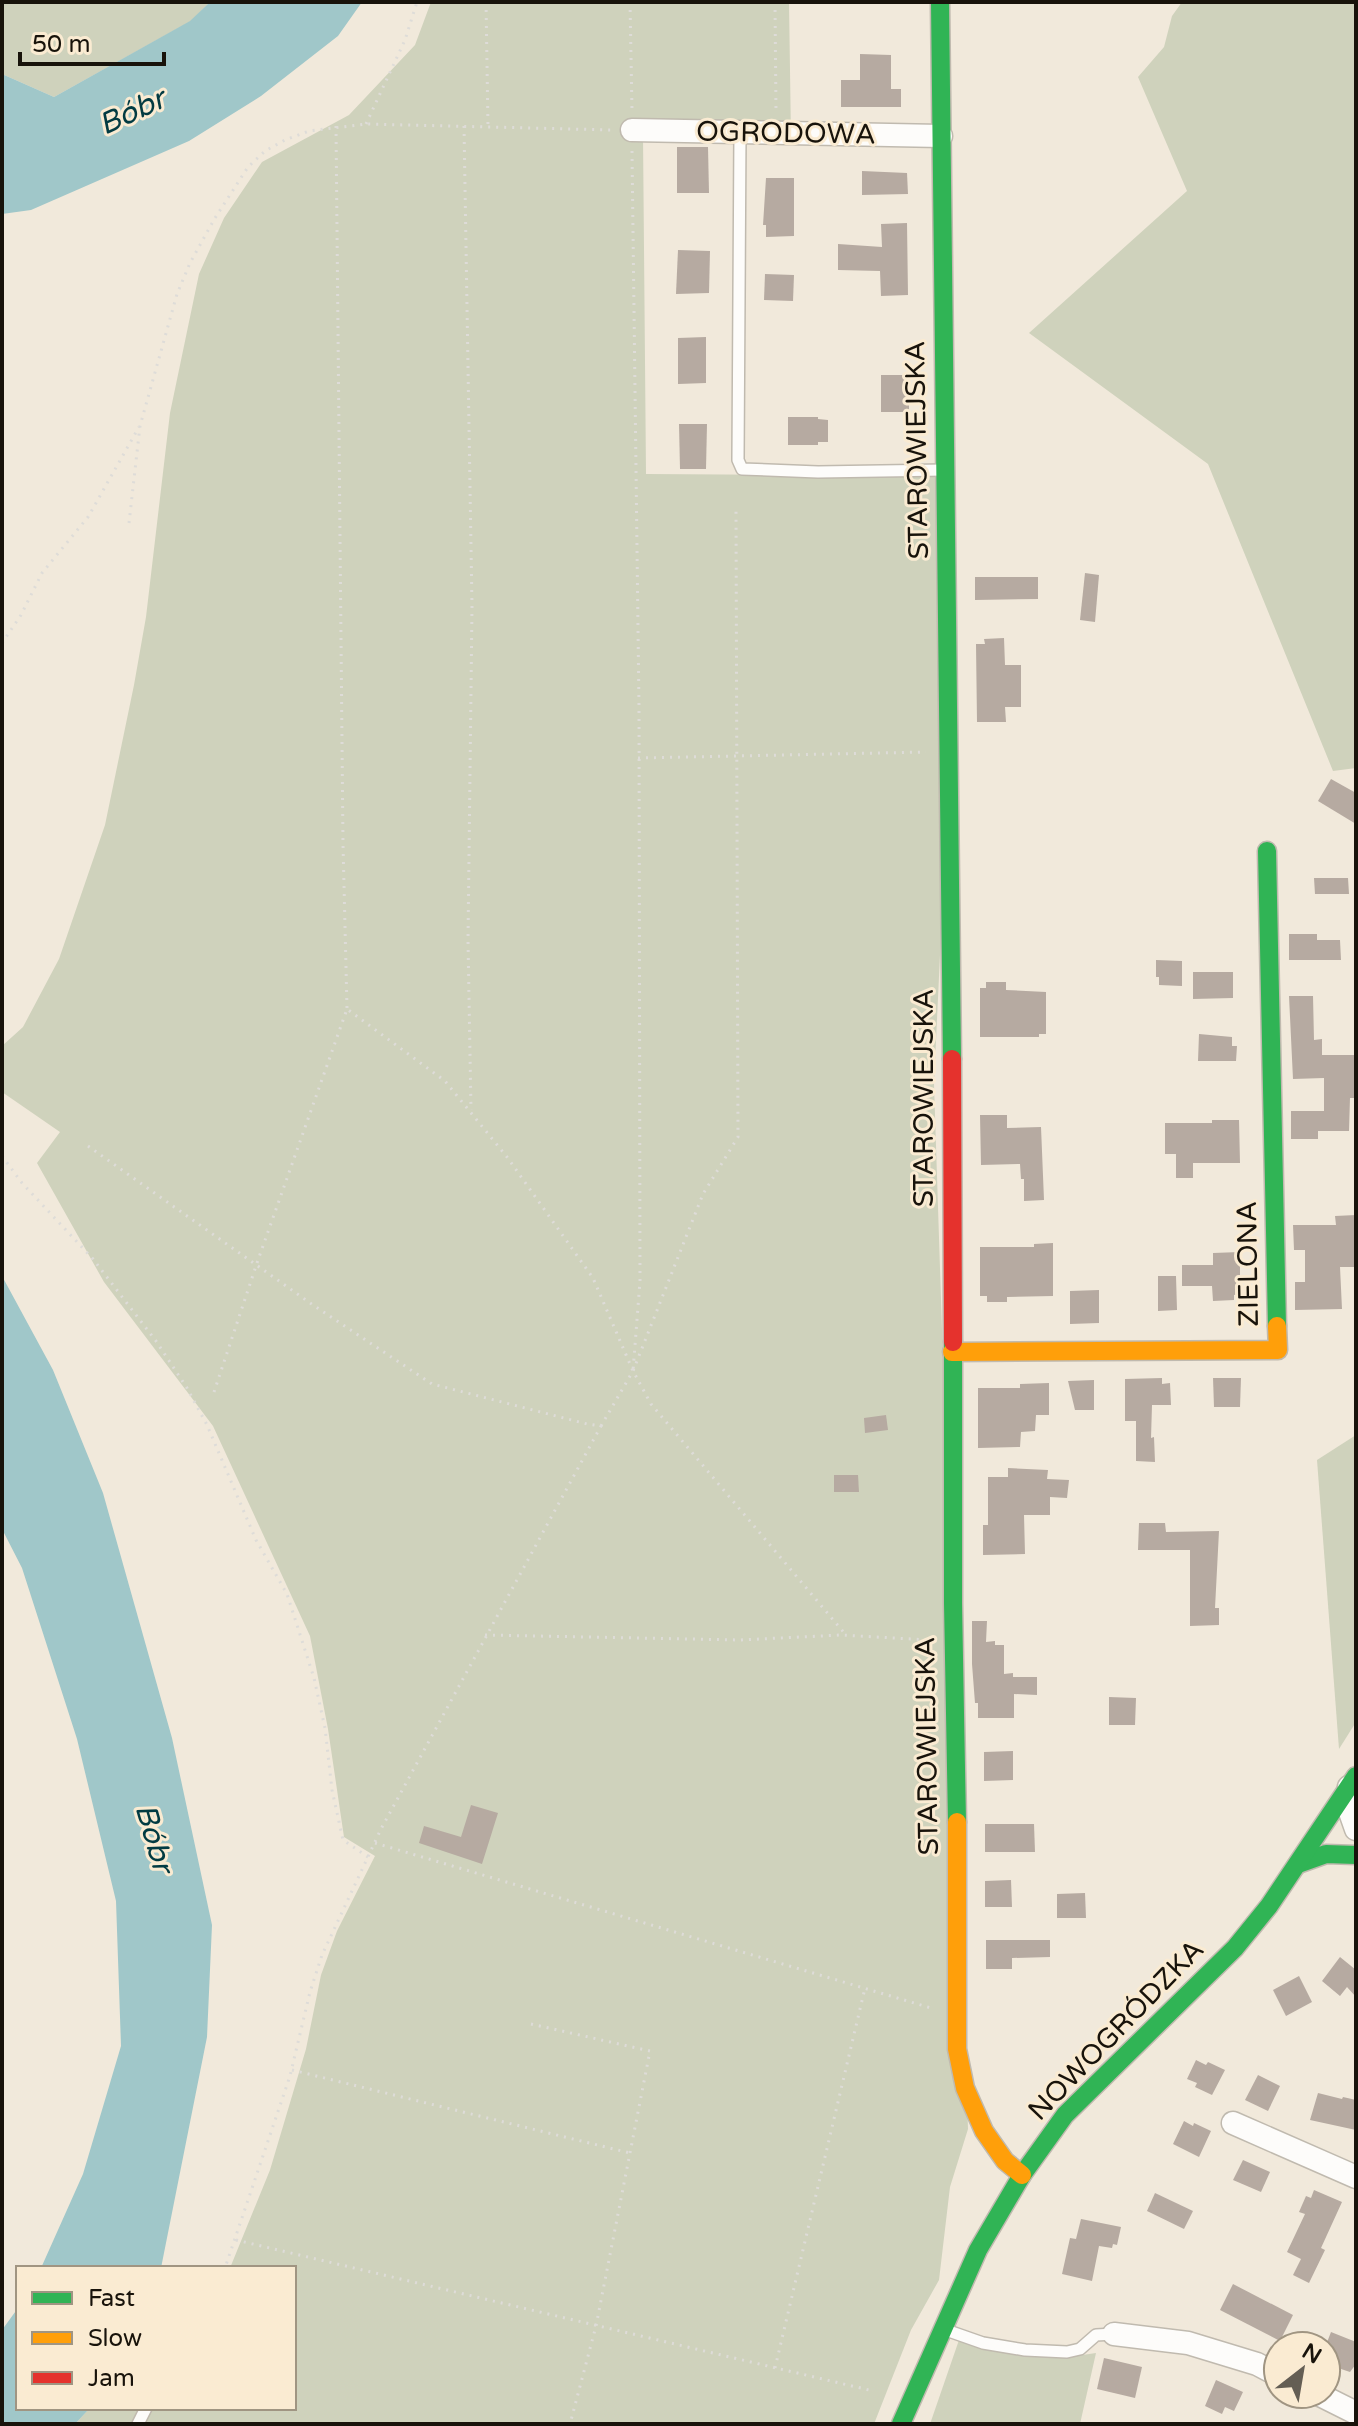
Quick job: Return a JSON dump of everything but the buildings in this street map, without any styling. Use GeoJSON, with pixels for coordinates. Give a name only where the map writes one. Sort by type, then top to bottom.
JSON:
{"type":"FeatureCollection","features":[{"type":"Feature","properties":{"kind":"street","name":"STAROWIEJSKA"},"geometry":{"type":"LineString","coordinates":[[940,2],[952,941],[957,2049],[965,2088],[984,2131],[1005,2161],[1022,2175]]}},
{"type":"Feature","properties":{"kind":"street","name":"OGRODOWA"},"geometry":{"type":"LineString","coordinates":[[632,130],[941,136]]}},
{"type":"Feature","properties":{"kind":"street","name":"ZIELONA"},"geometry":{"type":"LineString","coordinates":[[952,1352],[1278,1350],[1267,851]]}},
{"type":"Feature","properties":{"kind":"street","name":"NOWOGRÓDZKA"},"geometry":{"type":"LineString","coordinates":[[901,2424],[978,2250],[1022,2175],[1065,2115],[1235,1948],[1269,1906],[1353,1781]]}},
{"type":"Feature","properties":{"kind":"street"},"geometry":{"type":"LineString","coordinates":[[1353,1781],[1350,1812],[1356,1829]]}},
{"type":"Feature","properties":{"kind":"street"},"geometry":{"type":"LineString","coordinates":[[1298,1864],[1326,1854],[1356,1855]]}},
{"type":"Feature","properties":{"kind":"street"},"geometry":{"type":"LineString","coordinates":[[1233,2123],[1356,2177]]}},
{"type":"Feature","properties":{"kind":"street"},"geometry":{"type":"LineString","coordinates":[[1114,2334],[1188,2343],[1262,2367]]}},
{"type":"Feature","properties":{"kind":"lane"},"geometry":{"type":"LineString","coordinates":[[740,132],[738,460],[742,469],[818,472],[945,469]]}},
{"type":"Feature","properties":{"kind":"lane"},"geometry":{"type":"LineString","coordinates":[[943,2329],[983,2343],[1025,2350],[1067,2352],[1080,2349],[1096,2335],[1114,2334]]}},
{"type":"Feature","properties":{"kind":"path"},"geometry":{"type":"LineString","coordinates":[[366,124],[400,53],[417,2]]}},
{"type":"Feature","properties":{"kind":"path"},"geometry":{"type":"LineString","coordinates":[[486,2],[488,127]]}},
{"type":"Feature","properties":{"kind":"path"},"geometry":{"type":"LineString","coordinates":[[630,2],[640,1281],[633,1371]]}},
{"type":"Feature","properties":{"kind":"path"},"geometry":{"type":"LineString","coordinates":[[775,2],[776,133]]}},
{"type":"Feature","properties":{"kind":"path"},"geometry":{"type":"LineString","coordinates":[[129,523],[140,426],[181,283],[215,218],[248,167],[265,151],[309,131],[366,124],[632,130]]}},
{"type":"Feature","properties":{"kind":"path"},"geometry":{"type":"LineString","coordinates":[[214,1392],[347,1009],[336,126]]}},
{"type":"Feature","properties":{"kind":"path"},"geometry":{"type":"LineString","coordinates":[[464,126],[472,607],[468,940],[471,1113]]}},
{"type":"Feature","properties":{"kind":"path"},"geometry":{"type":"LineString","coordinates":[[2,643],[21,615],[42,573],[88,517],[140,426]]}},
{"type":"Feature","properties":{"kind":"path"},"geometry":{"type":"LineString","coordinates":[[226,2266],[291,2070],[322,1955],[375,1842],[485,1635],[633,1371],[703,1194],[738,1137],[736,511]]}},
{"type":"Feature","properties":{"kind":"path"},"geometry":{"type":"LineString","coordinates":[[638,758],[949,752]]}},
{"type":"Feature","properties":{"kind":"path"},"geometry":{"type":"LineString","coordinates":[[347,1009],[445,1081],[507,1157],[593,1278],[633,1371],[651,1404],[846,1635]]}},
{"type":"Feature","properties":{"kind":"path"},"geometry":{"type":"LineString","coordinates":[[88,1146],[313,1305],[432,1384],[601,1426]]}},
{"type":"Feature","properties":{"kind":"path"},"geometry":{"type":"LineString","coordinates":[[2,1156],[22,1183],[93,1259],[156,1341],[207,1425],[256,1540],[287,1594],[314,1678],[343,1840],[368,1857]]}},
{"type":"Feature","properties":{"kind":"path"},"geometry":{"type":"LineString","coordinates":[[485,1635],[740,1640],[846,1635],[954,1641]]}},
{"type":"Feature","properties":{"kind":"path"},"geometry":{"type":"LineString","coordinates":[[375,1842],[931,2008]]}},
{"type":"Feature","properties":{"kind":"path"},"geometry":{"type":"LineString","coordinates":[[775,2368],[865,1988]]}},
{"type":"Feature","properties":{"kind":"path"},"geometry":{"type":"LineString","coordinates":[[531,2024],[650,2051],[596,2326],[570,2424]]}},
{"type":"Feature","properties":{"kind":"path"},"geometry":{"type":"LineString","coordinates":[[291,2070],[630,2153]]}},
{"type":"Feature","properties":{"kind":"path"},"geometry":{"type":"LineString","coordinates":[[236,2240],[869,2390]]}},
{"type":"Feature","properties":{"kind":"green space"},"geometry":{"type":"Polygon","coordinates":[[[2,2],[210,2],[191,21],[54,97],[2,74],[2,2]]]}},
{"type":"Feature","properties":{"kind":"green space"},"geometry":{"type":"Polygon","coordinates":[[[431,2],[789,2],[791,139],[643,136],[646,474],[950,476],[940,955],[934,1084],[968,2129],[950,2187],[939,2280],[911,2330],[874,2424],[143,2424],[151,2410],[296,2410],[296,2266],[231,2266],[270,2170],[306,2049],[321,1975],[337,1931],[375,1856],[344,1837],[310,1636],[213,1426],[104,1282],[37,1163],[60,1132],[2,1092],[2,1046],[23,1027],[59,959],[105,825],[146,617],[170,413],[199,274],[224,218],[262,162],[349,115],[415,45],[431,2]]]}},
{"type":"Feature","properties":{"kind":"green space"},"geometry":{"type":"Polygon","coordinates":[[[1182,2],[1356,2],[1356,768],[1333,771],[1208,464],[1029,333],[1187,191],[1138,77],[1164,47],[1172,16],[1182,2]]]}},
{"type":"Feature","properties":{"kind":"green space"},"geometry":{"type":"Polygon","coordinates":[[[1356,1435],[1356,1722],[1339,1749],[1317,1460],[1356,1435]]]}},
{"type":"Feature","properties":{"kind":"green space"},"geometry":{"type":"Polygon","coordinates":[[[959,2340],[1069,2357],[1096,2353],[1080,2424],[930,2424],[959,2340]]]}},
{"type":"Feature","properties":{"kind":"green space"},"geometry":{"type":"Polygon","coordinates":[[[88,2410],[143,2410],[135,2424],[75,2424],[88,2410]]]}},
{"type":"Feature","properties":{"kind":"water","name":"Bóbr"},"geometry":{"type":"Polygon","coordinates":[[[210,2],[362,2],[338,36],[261,96],[189,141],[31,210],[2,214],[2,74],[54,97],[190,21],[210,2]]]}},
{"type":"Feature","properties":{"kind":"water","name":"Bóbr"},"geometry":{"type":"Polygon","coordinates":[[[2,1276],[53,1370],[103,1493],[172,1738],[212,1925],[207,2037],[161,2266],[42,2266],[83,2174],[121,2046],[116,1901],[77,1739],[22,1568],[2,1529],[2,1276]]]}},
{"type":"Feature","properties":{"kind":"water"},"geometry":{"type":"Polygon","coordinates":[[[16,2311],[16,2410],[88,2410],[75,2424],[2,2424],[2,2330],[16,2311]]]}},
{"type":"Feature","properties":{"kind":"traffic: fast"},"geometry":{"type":"LineString","coordinates":[[940,2],[952,1059]]}},
{"type":"Feature","properties":{"kind":"traffic: fast"},"geometry":{"type":"LineString","coordinates":[[1267,851],[1277,1326]]}},
{"type":"Feature","properties":{"kind":"traffic: fast"},"geometry":{"type":"LineString","coordinates":[[953,1342],[957,1822]]}},
{"type":"Feature","properties":{"kind":"traffic: fast"},"geometry":{"type":"LineString","coordinates":[[901,2424],[978,2250],[1022,2175],[1065,2115],[1235,1948],[1269,1906],[1356,1776]]}},
{"type":"Feature","properties":{"kind":"traffic: fast"},"geometry":{"type":"LineString","coordinates":[[1298,1864],[1326,1854],[1356,1855]]}},
{"type":"Feature","properties":{"kind":"traffic: slow"},"geometry":{"type":"LineString","coordinates":[[952,1352],[1278,1350],[1277,1326]]}},
{"type":"Feature","properties":{"kind":"traffic: slow"},"geometry":{"type":"LineString","coordinates":[[957,1822],[957,2049],[965,2088],[984,2131],[1005,2161],[1022,2175]]}},
{"type":"Feature","properties":{"kind":"traffic: jam"},"geometry":{"type":"LineString","coordinates":[[952,1059],[953,1342]]}}]}
